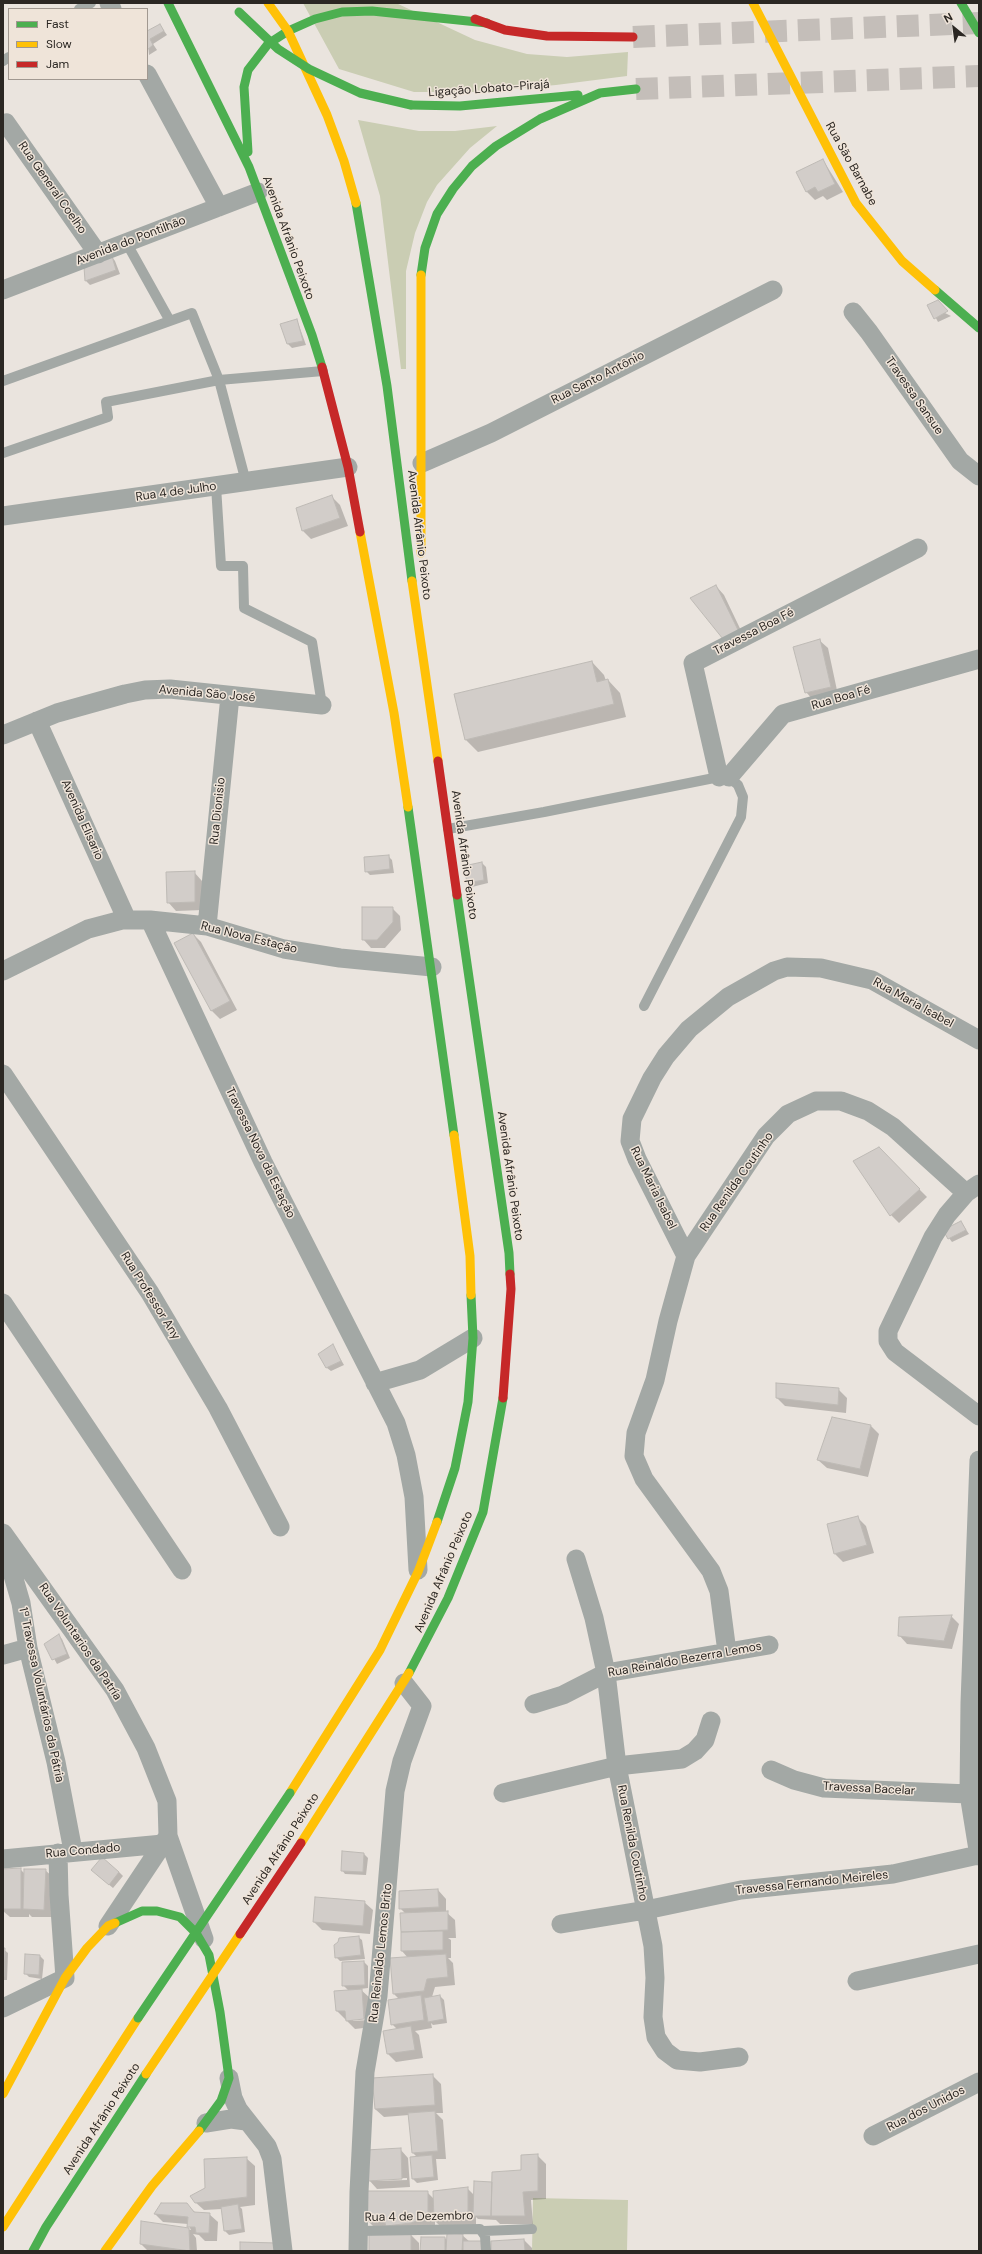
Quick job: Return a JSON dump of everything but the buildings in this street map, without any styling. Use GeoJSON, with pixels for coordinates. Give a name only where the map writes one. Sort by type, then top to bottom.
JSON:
{"type":"FeatureCollection","features":[{"type":"Feature","properties":{"kind":"main road","name":"Avenida Afrânio Peixoto"},"geometry":{"type":"LineString","coordinates":[[3,2227],[138,2018],[290,1793],[380,1650],[418,1572],[454,1468],[468,1402],[473,1338],[470,1256],[432,967],[394,713],[348,467],[312,335],[249,167],[168,3]]}},
{"type":"Feature","properties":{"kind":"main road","name":"Ligação Lobato-Pirajá"},"geometry":{"type":"LineString","coordinates":[[231,3],[278,49],[309,69],[360,93],[411,106],[460,106],[636,89]]}},
{"type":"Feature","properties":{"kind":"main road","name":"Avenida Afrânio Peixoto"},"geometry":{"type":"LineString","coordinates":[[33,2251],[46,2227],[301,1842],[404,1683],[448,1598],[483,1512],[503,1404],[510,1326],[511,1289],[509,1253],[420,640],[387,386],[358,209],[344,161],[327,115],[288,31],[268,3]]}},
{"type":"Feature","properties":{"kind":"main road","name":"Rua São Barnabe"},"geometry":{"type":"LineString","coordinates":[[753,3],[856,204],[902,261],[979,328]]}},
{"type":"Feature","properties":{"kind":"main road"},"geometry":{"type":"LineString","coordinates":[[960,3],[979,34]]}},
{"type":"Feature","properties":{"kind":"main road"},"geometry":{"type":"LineString","coordinates":[[448,9],[506,30],[547,36],[594,38],[633,37]]}},
{"type":"Feature","properties":{"kind":"main road"},"geometry":{"type":"LineString","coordinates":[[249,167],[244,87],[248,70],[268,44],[288,31],[316,19],[342,12],[372,11],[488,23]]}},
{"type":"Feature","properties":{"kind":"main road"},"geometry":{"type":"LineString","coordinates":[[420,640],[422,463],[421,270],[425,248],[438,214],[453,189],[472,166],[496,146],[540,119],[600,93]]}},
{"type":"Feature","properties":{"kind":"main road"},"geometry":{"type":"LineString","coordinates":[[3,2094],[65,1978],[87,1948],[108,1926],[142,1911],[157,1911],[180,1917],[196,1933],[209,1955],[220,2012],[229,2078],[221,2101],[206,2123],[152,2186],[105,2251]]}},
{"type":"Feature","properties":{"kind":"street"},"geometry":{"type":"LineString","coordinates":[[148,76],[219,207]]}},
{"type":"Feature","properties":{"kind":"street","name":"Rua General Coelho"},"geometry":{"type":"LineString","coordinates":[[4,123],[98,254]]}},
{"type":"Feature","properties":{"kind":"street","name":"Avenida do Pontilhão"},"geometry":{"type":"LineString","coordinates":[[3,290],[258,192]]}},
{"type":"Feature","properties":{"kind":"street","name":"Rua Santo Antônio"},"geometry":{"type":"LineString","coordinates":[[422,463],[491,432],[773,290]]}},
{"type":"Feature","properties":{"kind":"street","name":"Travessa Sansue"},"geometry":{"type":"LineString","coordinates":[[853,312],[869,332],[960,461],[979,476]]}},
{"type":"Feature","properties":{"kind":"street","name":"Rua 4 de Julho"},"geometry":{"type":"LineString","coordinates":[[3,516],[348,467]]}},
{"type":"Feature","properties":{"kind":"street","name":"Travessa Boa Fé"},"geometry":{"type":"LineString","coordinates":[[724,777],[693,664],[918,548]]}},
{"type":"Feature","properties":{"kind":"street","name":"Rua Boa Fé"},"geometry":{"type":"LineString","coordinates":[[724,777],[783,714],[979,659]]}},
{"type":"Feature","properties":{"kind":"street","name":"Avenida São José"},"geometry":{"type":"LineString","coordinates":[[3,735],[57,713],[145,690],[170,689],[322,705]]}},
{"type":"Feature","properties":{"kind":"street","name":"Rua Dionisio"},"geometry":{"type":"LineString","coordinates":[[207,926],[230,696]]}},
{"type":"Feature","properties":{"kind":"street","name":"Avenida Elisario"},"geometry":{"type":"LineString","coordinates":[[37,721],[127,920]]}},
{"type":"Feature","properties":{"kind":"street","name":"Rua Nova Estação"},"geometry":{"type":"LineString","coordinates":[[3,970],[88,929],[127,920],[150,920],[207,926],[284,949],[340,958],[432,967]]}},
{"type":"Feature","properties":{"kind":"street","name":"Travessa Nova da Estação"},"geometry":{"type":"LineString","coordinates":[[150,920],[262,1162],[396,1423],[406,1455],[414,1498],[418,1572]]}},
{"type":"Feature","properties":{"kind":"street","name":"Rua Maria Isabel"},"geometry":{"type":"LineString","coordinates":[[686,1256],[637,1159],[630,1141],[632,1119],[652,1078],[666,1056],[689,1029],[728,997],[774,971],[787,968],[821,968],[872,980],[979,1040]]}},
{"type":"Feature","properties":{"kind":"street","name":"Rua Professor Any"},"geometry":{"type":"LineString","coordinates":[[3,1074],[150,1293],[218,1408],[280,1527]]}},
{"type":"Feature","properties":{"kind":"street","name":"Rua Renilda Coutinho"},"geometry":{"type":"LineString","coordinates":[[727,1652],[719,1591],[711,1570],[644,1479],[634,1456],[636,1433],[655,1380],[668,1321],[686,1256],[766,1136],[788,1114],[816,1101],[841,1102],[868,1111],[893,1127],[972,1188]]}},
{"type":"Feature","properties":{"kind":"street"},"geometry":{"type":"LineString","coordinates":[[972,1188],[947,1215],[933,1237],[888,1331],[888,1341],[894,1352],[979,1416]]}},
{"type":"Feature","properties":{"kind":"street"},"geometry":{"type":"LineString","coordinates":[[3,1303],[182,1570]]}},
{"type":"Feature","properties":{"kind":"street"},"geometry":{"type":"LineString","coordinates":[[375,1383],[420,1370],[473,1338]]}},
{"type":"Feature","properties":{"kind":"street"},"geometry":{"type":"LineString","coordinates":[[979,1460],[974,1702],[974,1794],[979,1856]]}},
{"type":"Feature","properties":{"kind":"street","name":"Rua Voluntarios da Patría"},"geometry":{"type":"LineString","coordinates":[[3,1533],[115,1690],[146,1748],[167,1801],[166,1840],[209,1955]]}},
{"type":"Feature","properties":{"kind":"street","name":"1ª Travessa Voluntários da Pátria"},"geometry":{"type":"LineString","coordinates":[[3,1541],[20,1603],[28,1648],[56,1762],[66,1852],[59,1894],[65,1978]]}},
{"type":"Feature","properties":{"kind":"street","name":"Rua Renilda Coutinho"},"geometry":{"type":"LineString","coordinates":[[576,1559],[594,1618],[606,1673],[617,1766],[646,1910],[654,1965],[653,2017],[656,2037],[665,2051],[676,2060],[700,2062],[738,2057]]}},
{"type":"Feature","properties":{"kind":"street","name":"Rua Reinaldo Bezerra Lemos"},"geometry":{"type":"LineString","coordinates":[[534,1704],[563,1695],[606,1673],[769,1645]]}},
{"type":"Feature","properties":{"kind":"street"},"geometry":{"type":"LineString","coordinates":[[3,1655],[28,1648]]}},
{"type":"Feature","properties":{"kind":"street","name":"Rua Reinaldo Lemos Brito"},"geometry":{"type":"LineString","coordinates":[[358,2251],[365,2072],[378,1996],[395,1791],[402,1761],[422,1706],[404,1683]]}},
{"type":"Feature","properties":{"kind":"street"},"geometry":{"type":"LineString","coordinates":[[503,1793],[617,1766],[682,1759],[695,1751],[705,1740],[711,1721]]}},
{"type":"Feature","properties":{"kind":"street","name":"Travessa Bacelar"},"geometry":{"type":"LineString","coordinates":[[771,1770],[794,1780],[824,1788],[974,1794]]}},
{"type":"Feature","properties":{"kind":"street"},"geometry":{"type":"LineString","coordinates":[[108,1926],[166,1840]]}},
{"type":"Feature","properties":{"kind":"street","name":"Rua Condado"},"geometry":{"type":"LineString","coordinates":[[3,1859],[166,1840]]}},
{"type":"Feature","properties":{"kind":"street","name":"Travessa Fernando Meireles"},"geometry":{"type":"LineString","coordinates":[[561,1924],[646,1910],[741,1890],[893,1874],[979,1856]]}},
{"type":"Feature","properties":{"kind":"street"},"geometry":{"type":"LineString","coordinates":[[857,1982],[979,1954]]}},
{"type":"Feature","properties":{"kind":"street"},"geometry":{"type":"LineString","coordinates":[[3,2008],[65,1978]]}},
{"type":"Feature","properties":{"kind":"street"},"geometry":{"type":"LineString","coordinates":[[229,2078],[233,2098],[246,2121],[257,2131],[267,2146],[272,2159],[283,2251]]}},
{"type":"Feature","properties":{"kind":"street","name":"Rua dos Unidos"},"geometry":{"type":"LineString","coordinates":[[873,2136],[979,2082]]}},
{"type":"Feature","properties":{"kind":"street"},"geometry":{"type":"LineString","coordinates":[[206,2123],[231,2119],[246,2121]]}},
{"type":"Feature","properties":{"kind":"lane"},"geometry":{"type":"LineString","coordinates":[[81,8],[91,3]]}},
{"type":"Feature","properties":{"kind":"lane"},"geometry":{"type":"LineString","coordinates":[[126,242],[170,321]]}},
{"type":"Feature","properties":{"kind":"lane"},"geometry":{"type":"LineString","coordinates":[[3,381],[192,313],[219,380],[246,482]]}},
{"type":"Feature","properties":{"kind":"lane"},"geometry":{"type":"LineString","coordinates":[[3,453],[108,417],[106,402],[219,380],[323,371]]}},
{"type":"Feature","properties":{"kind":"lane"},"geometry":{"type":"LineString","coordinates":[[216,486],[221,566],[243,566],[244,608],[312,642],[322,705]]}},
{"type":"Feature","properties":{"kind":"lane"},"geometry":{"type":"LineString","coordinates":[[448,828],[544,812],[724,777],[738,785],[743,797],[740,817],[644,1006]]}},
{"type":"Feature","properties":{"kind":"lane","name":"Rua 4 de Dezembro"},"geometry":{"type":"LineString","coordinates":[[358,2231],[480,2229],[484,2231],[486,2251]]}},
{"type":"Feature","properties":{"kind":"lane"},"geometry":{"type":"LineString","coordinates":[[484,2231],[532,2229]]}},
{"type":"Feature","properties":{"kind":"green space"},"geometry":{"type":"Polygon","coordinates":[[[303,3],[396,3],[475,40],[527,54],[567,57],[628,52],[627,76],[556,85],[476,92],[414,92],[339,69],[303,3]]]}},
{"type":"Feature","properties":{"kind":"green space"},"geometry":{"type":"Polygon","coordinates":[[[358,120],[419,131],[455,131],[497,126],[470,148],[437,185],[427,202],[415,233],[406,271],[406,369],[401,369],[380,196],[358,120]]]}},
{"type":"Feature","properties":{"kind":"green space"},"geometry":{"type":"Polygon","coordinates":[[[533,2198],[628,2200],[627,2251],[532,2251],[533,2198]]]}},
{"type":"Feature","properties":{"kind":"tunnel"},"geometry":{"type":"LineString","coordinates":[[633,37],[979,23]]}},
{"type":"Feature","properties":{"kind":"tunnel"},"geometry":{"type":"LineString","coordinates":[[636,89],[979,76]]}},
{"type":"Feature","properties":{"kind":"traffic: fast"},"geometry":{"type":"LineString","coordinates":[[168,3],[249,167],[312,335],[322,367]]}},
{"type":"Feature","properties":{"kind":"traffic: fast"},"geometry":{"type":"LineString","coordinates":[[961,3],[979,33]]}},
{"type":"Feature","properties":{"kind":"traffic: fast"},"geometry":{"type":"LineString","coordinates":[[248,152],[244,87],[248,70],[268,44],[288,31],[315,19],[342,12],[372,11],[487,23]]}},
{"type":"Feature","properties":{"kind":"traffic: fast"},"geometry":{"type":"LineString","coordinates":[[239,12],[278,49],[309,69],[360,93],[411,105]]}},
{"type":"Feature","properties":{"kind":"traffic: fast"},"geometry":{"type":"LineString","coordinates":[[421,275],[425,248],[437,214],[453,189],[472,166],[496,146],[540,119],[600,93],[636,89]]}},
{"type":"Feature","properties":{"kind":"traffic: fast"},"geometry":{"type":"LineString","coordinates":[[411,105],[460,106],[578,95]]}},
{"type":"Feature","properties":{"kind":"traffic: fast"},"geometry":{"type":"LineString","coordinates":[[356,203],[387,386],[412,581]]}},
{"type":"Feature","properties":{"kind":"traffic: fast"},"geometry":{"type":"LineString","coordinates":[[935,290],[979,328]]}},
{"type":"Feature","properties":{"kind":"traffic: fast"},"geometry":{"type":"LineString","coordinates":[[408,807],[454,1135]]}},
{"type":"Feature","properties":{"kind":"traffic: fast"},"geometry":{"type":"LineString","coordinates":[[457,895],[509,1253],[510,1274]]}},
{"type":"Feature","properties":{"kind":"traffic: fast"},"geometry":{"type":"LineString","coordinates":[[437,1522],[455,1468],[468,1402],[473,1338],[471,1295]]}},
{"type":"Feature","properties":{"kind":"traffic: fast"},"geometry":{"type":"LineString","coordinates":[[409,1673],[448,1598],[483,1512],[503,1398]]}},
{"type":"Feature","properties":{"kind":"traffic: fast"},"geometry":{"type":"LineString","coordinates":[[138,2018],[290,1793]]}},
{"type":"Feature","properties":{"kind":"traffic: fast"},"geometry":{"type":"LineString","coordinates":[[115,1923],[142,1911],[157,1911],[180,1917],[196,1933],[209,1955],[220,2012],[229,2078],[221,2101],[199,2131]]}},
{"type":"Feature","properties":{"kind":"traffic: fast"},"geometry":{"type":"LineString","coordinates":[[33,2251],[46,2227],[146,2074]]}},
{"type":"Feature","properties":{"kind":"traffic: slow"},"geometry":{"type":"LineString","coordinates":[[268,3],[288,31],[327,115],[344,161],[356,203]]}},
{"type":"Feature","properties":{"kind":"traffic: slow"},"geometry":{"type":"LineString","coordinates":[[753,3],[856,203],[902,261],[935,290]]}},
{"type":"Feature","properties":{"kind":"traffic: slow"},"geometry":{"type":"LineString","coordinates":[[421,275],[421,553]]}},
{"type":"Feature","properties":{"kind":"traffic: slow"},"geometry":{"type":"LineString","coordinates":[[360,532],[394,713],[408,807]]}},
{"type":"Feature","properties":{"kind":"traffic: slow"},"geometry":{"type":"LineString","coordinates":[[412,581],[438,761]]}},
{"type":"Feature","properties":{"kind":"traffic: slow"},"geometry":{"type":"LineString","coordinates":[[454,1135],[470,1256],[471,1295]]}},
{"type":"Feature","properties":{"kind":"traffic: slow"},"geometry":{"type":"LineString","coordinates":[[290,1793],[380,1650],[418,1572],[437,1522]]}},
{"type":"Feature","properties":{"kind":"traffic: slow"},"geometry":{"type":"LineString","coordinates":[[301,1843],[409,1673]]}},
{"type":"Feature","properties":{"kind":"traffic: slow"},"geometry":{"type":"LineString","coordinates":[[3,2094],[65,1978],[87,1948],[108,1926],[115,1923]]}},
{"type":"Feature","properties":{"kind":"traffic: slow"},"geometry":{"type":"LineString","coordinates":[[146,2074],[240,1934]]}},
{"type":"Feature","properties":{"kind":"traffic: slow"},"geometry":{"type":"LineString","coordinates":[[3,2227],[138,2018]]}},
{"type":"Feature","properties":{"kind":"traffic: slow"},"geometry":{"type":"LineString","coordinates":[[105,2251],[152,2186],[199,2131]]}},
{"type":"Feature","properties":{"kind":"traffic: jam"},"geometry":{"type":"LineString","coordinates":[[475,19],[505,30],[547,36],[633,37]]}},
{"type":"Feature","properties":{"kind":"traffic: jam"},"geometry":{"type":"LineString","coordinates":[[322,367],[348,467],[360,532]]}},
{"type":"Feature","properties":{"kind":"traffic: jam"},"geometry":{"type":"LineString","coordinates":[[438,761],[457,895]]}},
{"type":"Feature","properties":{"kind":"traffic: jam"},"geometry":{"type":"LineString","coordinates":[[503,1398],[511,1289],[510,1274]]}},
{"type":"Feature","properties":{"kind":"traffic: jam"},"geometry":{"type":"LineString","coordinates":[[240,1934],[301,1843]]}}]}
